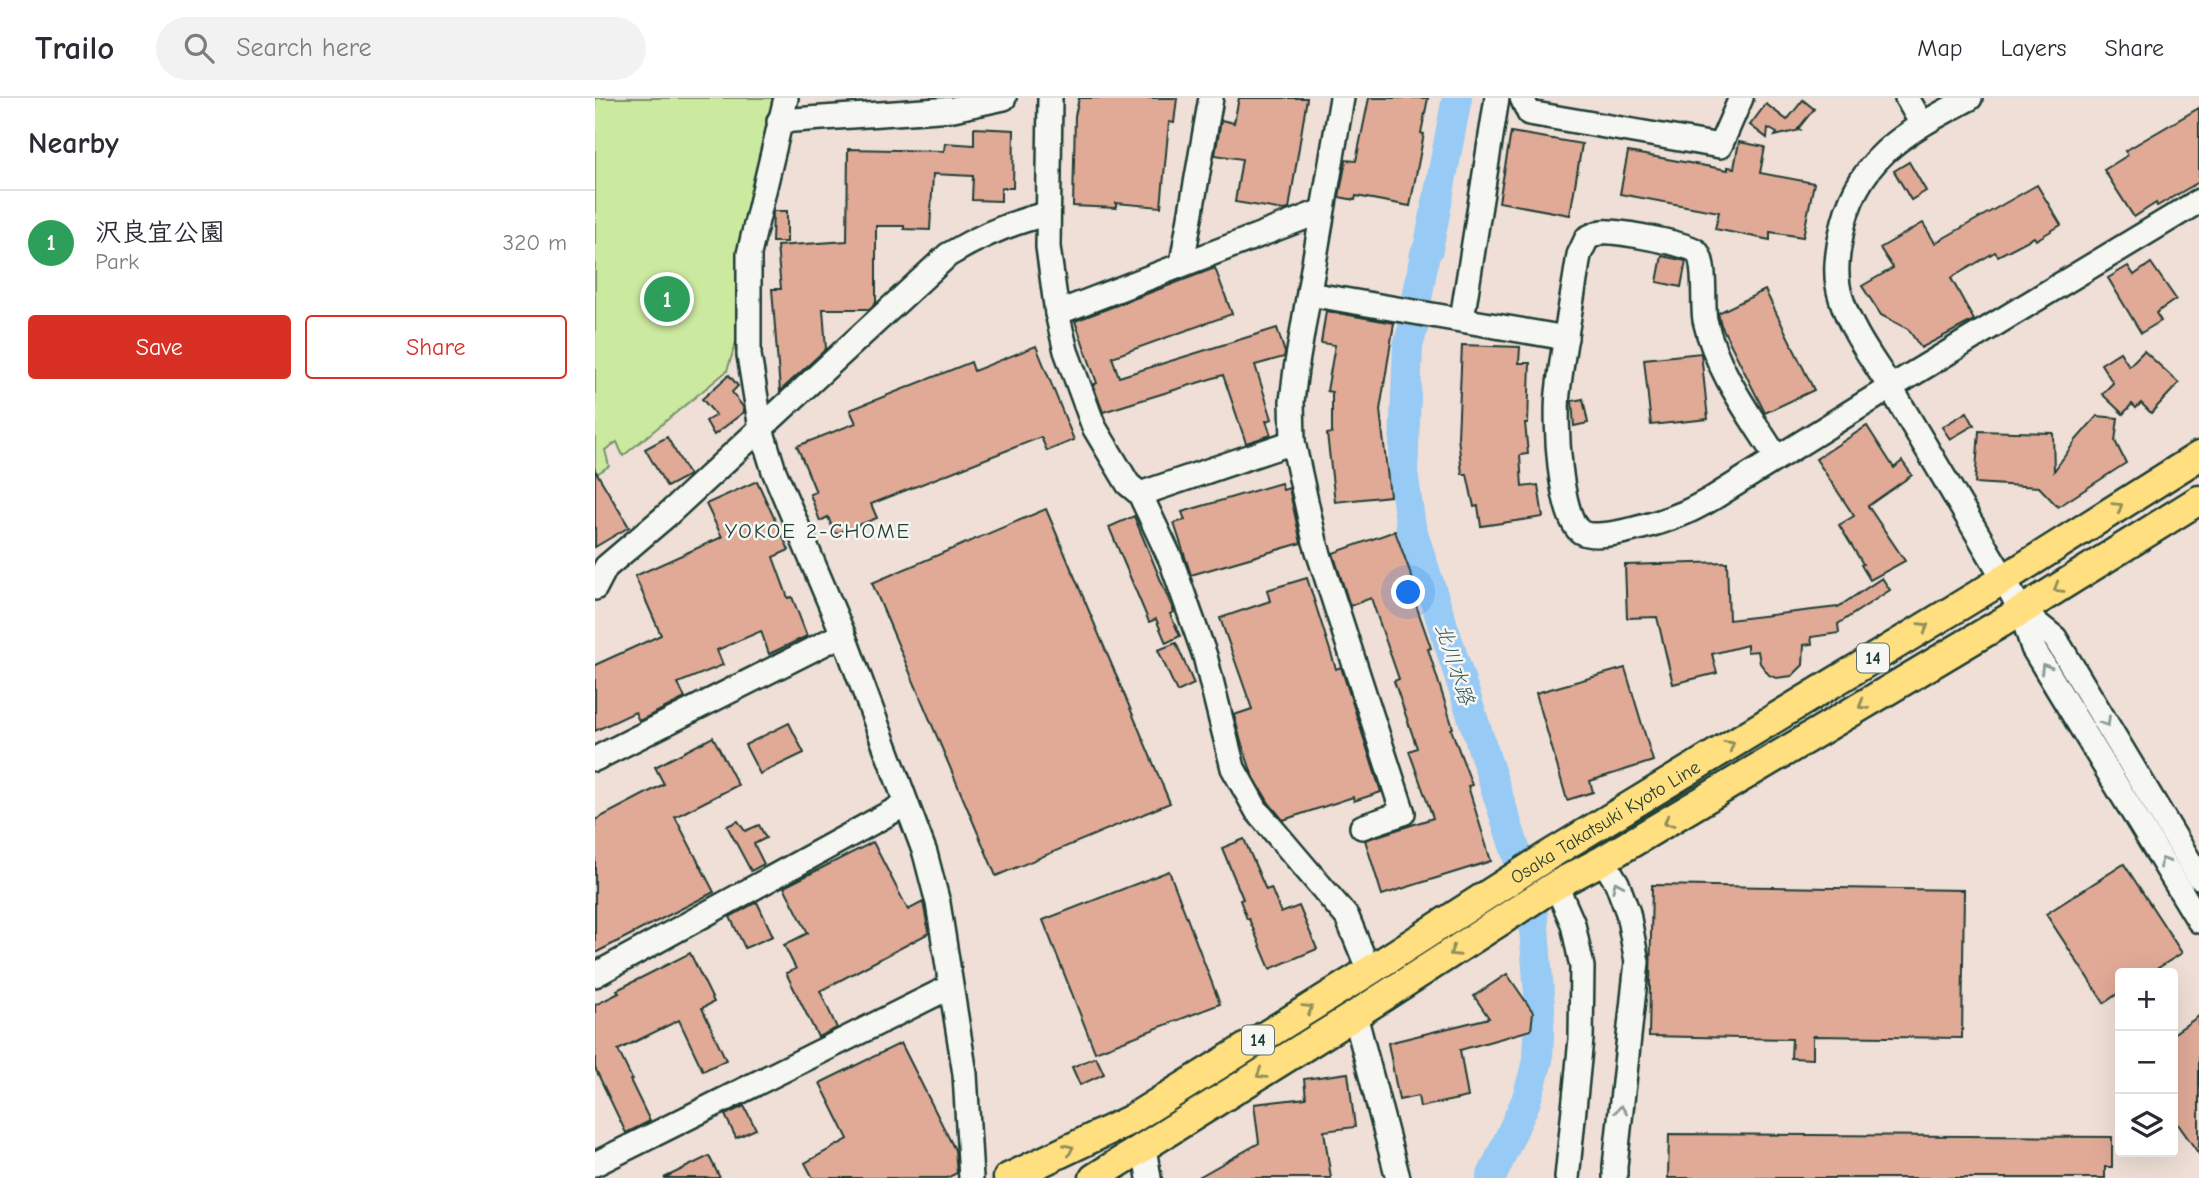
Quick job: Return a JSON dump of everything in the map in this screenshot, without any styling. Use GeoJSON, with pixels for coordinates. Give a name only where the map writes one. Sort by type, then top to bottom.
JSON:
{"type":"FeatureCollection","features":[{"type":"Feature","properties":{"kind":"main road","name":"Osaka Takatsuki Kyoto Line"},"geometry":{"type":"LineString","coordinates":[[1008,1178],[1130,1120],[1546,857],[2004,579],[2199,456]]}},
{"type":"Feature","properties":{"kind":"main road","name":"Osaka Takatsuki Kyoto Line"},"geometry":{"type":"LineString","coordinates":[[1094,1178],[1552,888],[2021,611],[2199,499]]}},
{"type":"Feature","properties":{"kind":"street"},"geometry":{"type":"LineString","coordinates":[[786,98],[749,254],[749,355],[761,429],[774,471],[843,634],[925,853],[938,904],[965,1074],[971,1178]]}},
{"type":"Feature","properties":{"kind":"street"},"geometry":{"type":"LineString","coordinates":[[779,121],[953,109],[1005,98]]}},
{"type":"Feature","properties":{"kind":"street"},"geometry":{"type":"LineString","coordinates":[[1050,98],[1048,247],[1057,313],[1066,351],[1094,427],[1128,484],[1140,494],[1171,560],[1205,656],[1233,768],[1257,811],[1347,917],[1369,971]]}},
{"type":"Feature","properties":{"kind":"street"},"geometry":{"type":"LineString","coordinates":[[1182,263],[1212,98]]}},
{"type":"Feature","properties":{"kind":"street"},"geometry":{"type":"LineString","coordinates":[[1342,98],[1292,401],[1293,442],[1315,541],[1403,813],[1362,827]]}},
{"type":"Feature","properties":{"kind":"street"},"geometry":{"type":"LineString","coordinates":[[1462,319],[1497,98]]}},
{"type":"Feature","properties":{"kind":"street"},"geometry":{"type":"LineString","coordinates":[[1522,98],[1529,113],[1720,146],[1741,98]]}},
{"type":"Feature","properties":{"kind":"street"},"geometry":{"type":"LineString","coordinates":[[1907,98],[1922,124]]}},
{"type":"Feature","properties":{"kind":"street"},"geometry":{"type":"LineString","coordinates":[[1970,98],[1922,124],[1884,150],[1856,186],[1843,223],[1836,262],[1840,298],[1856,333],[1891,387],[2004,579],[2021,611],[2033,648],[2199,921]]}},
{"type":"Feature","properties":{"kind":"street"},"geometry":{"type":"LineString","coordinates":[[1776,457],[1714,349],[1705,320],[1702,262],[1697,252],[1686,246],[1615,233],[1602,232],[1587,238],[1579,255],[1557,395],[1559,460],[1567,508],[1573,524],[1583,534],[1603,535],[1685,513],[1713,498],[1776,457],[2199,201]]}},
{"type":"Feature","properties":{"kind":"street"},"geometry":{"type":"LineString","coordinates":[[1057,313],[1322,211]]}},
{"type":"Feature","properties":{"kind":"street"},"geometry":{"type":"LineString","coordinates":[[595,588],[606,567],[666,516],[948,255],[985,233],[1020,220],[1047,214]]}},
{"type":"Feature","properties":{"kind":"street"},"geometry":{"type":"LineString","coordinates":[[1309,294],[1566,338]]}},
{"type":"Feature","properties":{"kind":"street"},"geometry":{"type":"LineString","coordinates":[[1140,494],[1293,442]]}},
{"type":"Feature","properties":{"kind":"street"},"geometry":{"type":"LineString","coordinates":[[2021,611],[2055,638],[2199,877]]}},
{"type":"Feature","properties":{"kind":"street"},"geometry":{"type":"LineString","coordinates":[[595,759],[843,634]]}},
{"type":"Feature","properties":{"kind":"street"},"geometry":{"type":"LineString","coordinates":[[595,975],[906,803]]}},
{"type":"Feature","properties":{"kind":"street"},"geometry":{"type":"LineString","coordinates":[[1603,860],[1617,883],[1628,913],[1637,962],[1613,1174]]}},
{"type":"Feature","properties":{"kind":"street"},"geometry":{"type":"LineString","coordinates":[[1552,888],[1573,924],[1581,967],[1581,1039],[1567,1178]]}},
{"type":"Feature","properties":{"kind":"street"},"geometry":{"type":"LineString","coordinates":[[595,1164],[950,987]]}},
{"type":"Feature","properties":{"kind":"street"},"geometry":{"type":"LineString","coordinates":[[1355,1015],[1398,1178]]}},
{"type":"Feature","properties":{"kind":"street"},"geometry":{"type":"LineString","coordinates":[[1145,1148],[1149,1178]]}},
{"type":"Feature","properties":{"kind":"green space"},"geometry":{"type":"Polygon","coordinates":[[[595,98],[775,98],[741,256],[736,342],[727,371],[623,456],[617,442],[605,450],[609,466],[595,475],[595,98]]]}},
{"type":"Feature","properties":{"kind":"building"},"geometry":{"type":"Polygon","coordinates":[[[1079,98],[1177,98],[1174,123],[1169,122],[1161,207],[1116,203],[1116,208],[1073,206],[1075,116],[1079,98]]]}},
{"type":"Feature","properties":{"kind":"building"},"geometry":{"type":"Polygon","coordinates":[[[1239,98],[1307,98],[1289,209],[1235,202],[1242,159],[1215,155],[1221,120],[1234,123],[1239,98]]]}},
{"type":"Feature","properties":{"kind":"building"},"geometry":{"type":"Polygon","coordinates":[[[1369,98],[1428,98],[1410,206],[1356,196],[1355,200],[1339,197],[1346,160],[1356,161],[1369,98]]]}},
{"type":"Feature","properties":{"kind":"building"},"geometry":{"type":"Polygon","coordinates":[[[1803,100],[1814,109],[1798,129],[1800,130],[1775,136],[1777,133],[1768,128],[1767,138],[1750,125],[1766,104],[1787,120],[1803,100]]]}},
{"type":"Feature","properties":{"kind":"building"},"geometry":{"type":"Polygon","coordinates":[[[2199,108],[2199,182],[2134,217],[2104,170],[2128,155],[2125,151],[2199,108]]]}},
{"type":"Feature","properties":{"kind":"building"},"geometry":{"type":"Polygon","coordinates":[[[974,128],[1014,130],[1013,188],[1001,188],[1001,201],[972,200],[973,176],[933,174],[930,230],[876,226],[876,303],[869,309],[823,309],[826,349],[780,391],[772,289],[781,289],[777,246],[847,241],[848,149],[944,151],[945,143],[974,145],[974,128]]]}},
{"type":"Feature","properties":{"kind":"building"},"geometry":{"type":"Polygon","coordinates":[[[1511,132],[1582,144],[1570,215],[1499,202],[1511,132]]]}},
{"type":"Feature","properties":{"kind":"building"},"geometry":{"type":"Polygon","coordinates":[[[1739,142],[1765,147],[1760,173],[1814,183],[1803,237],[1770,232],[1770,240],[1715,229],[1719,212],[1620,194],[1628,152],[1728,170],[1728,167],[1734,168],[1739,142]]]}},
{"type":"Feature","properties":{"kind":"building"},"geometry":{"type":"Polygon","coordinates":[[[1909,162],[1926,191],[1911,200],[1894,171],[1909,162]]]}},
{"type":"Feature","properties":{"kind":"building"},"geometry":{"type":"Polygon","coordinates":[[[2037,185],[2061,225],[2036,240],[2034,237],[1998,256],[1995,252],[1951,278],[1974,320],[1921,348],[1908,329],[1881,315],[1862,286],[1893,268],[1880,248],[1923,223],[1935,243],[2037,185]]]}},
{"type":"Feature","properties":{"kind":"building"},"geometry":{"type":"Polygon","coordinates":[[[773,211],[787,211],[787,242],[772,242],[773,211]]]}},
{"type":"Feature","properties":{"kind":"building"},"geometry":{"type":"Polygon","coordinates":[[[1662,256],[1686,261],[1681,287],[1657,282],[1662,256]]]}},
{"type":"Feature","properties":{"kind":"building"},"geometry":{"type":"Polygon","coordinates":[[[2151,263],[2176,299],[2156,313],[2161,321],[2141,333],[2108,278],[2128,266],[2134,275],[2151,263]]]}},
{"type":"Feature","properties":{"kind":"building"},"geometry":{"type":"Polygon","coordinates":[[[1215,268],[1232,314],[1112,357],[1119,377],[1277,328],[1284,357],[1255,365],[1272,419],[1266,421],[1271,435],[1246,443],[1223,375],[1103,412],[1093,385],[1097,383],[1075,321],[1215,268]]]}},
{"type":"Feature","properties":{"kind":"building"},"geometry":{"type":"Polygon","coordinates":[[[1765,290],[1814,390],[1765,413],[1721,325],[1718,313],[1765,290]]]}},
{"type":"Feature","properties":{"kind":"building"},"geometry":{"type":"Polygon","coordinates":[[[1326,311],[1394,323],[1380,410],[1390,496],[1335,502],[1327,434],[1332,433],[1332,392],[1327,391],[1335,345],[1321,343],[1326,311]]]}},
{"type":"Feature","properties":{"kind":"building"},"geometry":{"type":"Polygon","coordinates":[[[1462,345],[1520,347],[1519,363],[1530,363],[1528,423],[1525,423],[1528,454],[1520,455],[1522,487],[1538,485],[1543,517],[1481,526],[1478,506],[1474,507],[1467,474],[1462,474],[1458,437],[1462,345]]]}},
{"type":"Feature","properties":{"kind":"building"},"geometry":{"type":"Polygon","coordinates":[[[1036,346],[1074,440],[1047,451],[1041,437],[871,504],[877,518],[835,534],[828,517],[820,521],[810,494],[816,492],[797,446],[856,423],[850,410],[971,362],[974,371],[1036,346]]]}},
{"type":"Feature","properties":{"kind":"building"},"geometry":{"type":"Polygon","coordinates":[[[2144,351],[2179,383],[2151,413],[2141,403],[2136,408],[2132,404],[2123,414],[2102,394],[2113,383],[2101,364],[2120,352],[2129,366],[2144,351]]]}},
{"type":"Feature","properties":{"kind":"building"},"geometry":{"type":"Polygon","coordinates":[[[1701,353],[1708,419],[1651,425],[1644,359],[1701,353]]]}},
{"type":"Feature","properties":{"kind":"building"},"geometry":{"type":"Polygon","coordinates":[[[729,375],[738,386],[732,392],[744,412],[714,435],[706,421],[716,415],[702,399],[729,375]]]}},
{"type":"Feature","properties":{"kind":"building"},"geometry":{"type":"Polygon","coordinates":[[[1583,399],[1588,423],[1574,426],[1572,401],[1583,399]]]}},
{"type":"Feature","properties":{"kind":"building"},"geometry":{"type":"Polygon","coordinates":[[[1967,412],[1974,425],[1950,439],[1942,427],[1967,412]]]}},
{"type":"Feature","properties":{"kind":"building"},"geometry":{"type":"Polygon","coordinates":[[[2097,416],[2118,418],[2115,441],[2126,463],[2058,507],[2039,487],[1975,483],[1979,431],[2053,433],[2054,471],[2097,416]]]}},
{"type":"Feature","properties":{"kind":"building"},"geometry":{"type":"Polygon","coordinates":[[[1867,426],[1894,468],[1902,461],[1912,475],[1868,506],[1905,561],[1870,580],[1839,525],[1854,516],[1816,459],[1867,426]]]}},
{"type":"Feature","properties":{"kind":"building"},"geometry":{"type":"Polygon","coordinates":[[[667,437],[689,475],[667,487],[645,449],[667,437]]]}},
{"type":"Feature","properties":{"kind":"building"},"geometry":{"type":"Polygon","coordinates":[[[595,470],[629,527],[595,547],[595,470]]]}},
{"type":"Feature","properties":{"kind":"building"},"geometry":{"type":"Polygon","coordinates":[[[757,481],[789,550],[773,557],[788,598],[792,597],[807,636],[769,654],[761,631],[717,650],[723,665],[678,683],[685,698],[639,721],[635,712],[595,731],[595,665],[661,635],[635,576],[722,537],[706,504],[757,481]]]}},
{"type":"Feature","properties":{"kind":"building"},"geometry":{"type":"Polygon","coordinates":[[[1281,483],[1283,490],[1289,488],[1301,543],[1191,575],[1174,523],[1185,520],[1182,512],[1281,483]]]}},
{"type":"Feature","properties":{"kind":"building"},"geometry":{"type":"Polygon","coordinates":[[[1046,509],[1170,803],[996,876],[872,583],[1046,509]]]}},
{"type":"Feature","properties":{"kind":"building"},"geometry":{"type":"Polygon","coordinates":[[[1134,516],[1174,612],[1170,614],[1180,636],[1166,643],[1156,619],[1149,622],[1109,527],[1134,516]]]}},
{"type":"Feature","properties":{"kind":"building"},"geometry":{"type":"Polygon","coordinates":[[[1395,531],[1414,583],[1409,585],[1431,648],[1428,649],[1453,728],[1451,729],[1472,785],[1468,786],[1491,861],[1382,895],[1365,840],[1433,818],[1409,751],[1417,748],[1394,681],[1399,679],[1371,598],[1350,606],[1333,553],[1395,531]]]}},
{"type":"Feature","properties":{"kind":"building"},"geometry":{"type":"Polygon","coordinates":[[[1727,562],[1729,620],[1838,607],[1882,578],[1890,590],[1838,624],[1839,633],[1811,637],[1812,644],[1804,645],[1803,665],[1792,676],[1776,678],[1769,675],[1760,663],[1758,651],[1747,652],[1747,645],[1712,654],[1717,673],[1673,684],[1657,617],[1627,618],[1625,565],[1727,562]]]}},
{"type":"Feature","properties":{"kind":"building"},"geometry":{"type":"Polygon","coordinates":[[[1307,578],[1336,669],[1341,667],[1381,792],[1354,801],[1353,797],[1283,820],[1269,803],[1252,774],[1240,738],[1234,715],[1252,709],[1220,618],[1270,601],[1267,590],[1307,578]]]}},
{"type":"Feature","properties":{"kind":"building"},"geometry":{"type":"Polygon","coordinates":[[[1176,643],[1194,684],[1177,692],[1158,650],[1176,643]]]}},
{"type":"Feature","properties":{"kind":"building"},"geometry":{"type":"Polygon","coordinates":[[[1625,668],[1653,761],[1590,781],[1593,792],[1567,800],[1536,693],[1625,668]]]}},
{"type":"Feature","properties":{"kind":"building"},"geometry":{"type":"Polygon","coordinates":[[[789,723],[804,753],[760,774],[745,745],[789,723]]]}},
{"type":"Feature","properties":{"kind":"building"},"geometry":{"type":"Polygon","coordinates":[[[713,737],[738,785],[675,817],[714,892],[595,953],[595,820],[664,784],[655,767],[713,737]]]}},
{"type":"Feature","properties":{"kind":"building"},"geometry":{"type":"Polygon","coordinates":[[[738,821],[745,831],[759,825],[766,838],[754,844],[764,864],[751,871],[727,826],[738,821]]]}},
{"type":"Feature","properties":{"kind":"building"},"geometry":{"type":"Polygon","coordinates":[[[1244,839],[1266,890],[1271,888],[1281,913],[1299,906],[1317,949],[1270,969],[1247,919],[1240,900],[1243,899],[1222,848],[1244,839]]]}},
{"type":"Feature","properties":{"kind":"building"},"geometry":{"type":"Polygon","coordinates":[[[873,842],[908,910],[923,902],[929,933],[820,991],[837,1028],[818,1037],[786,973],[796,969],[784,945],[808,933],[784,887],[873,842]]]}},
{"type":"Feature","properties":{"kind":"building"},"geometry":{"type":"Polygon","coordinates":[[[2124,864],[2182,953],[2158,968],[2115,968],[2115,995],[2104,1003],[2046,914],[2124,864]]]}},
{"type":"Feature","properties":{"kind":"building"},"geometry":{"type":"Polygon","coordinates":[[[1169,871],[1220,1004],[1095,1052],[1043,920],[1169,871]]]}},
{"type":"Feature","properties":{"kind":"building"},"geometry":{"type":"Polygon","coordinates":[[[1652,885],[1964,890],[1962,1038],[1813,1036],[1813,1059],[1791,1058],[1792,1039],[1649,1036],[1652,885]]]}},
{"type":"Feature","properties":{"kind":"building"},"geometry":{"type":"Polygon","coordinates":[[[757,902],[773,936],[745,948],[730,917],[757,902]]]}},
{"type":"Feature","properties":{"kind":"building"},"geometry":{"type":"Polygon","coordinates":[[[690,953],[714,1002],[702,1008],[726,1060],[703,1071],[679,1020],[618,1050],[650,1121],[626,1133],[595,1068],[595,1005],[619,993],[617,990],[690,953]]]}},
{"type":"Feature","properties":{"kind":"building"},"geometry":{"type":"Polygon","coordinates":[[[1507,974],[1533,1012],[1531,1030],[1460,1050],[1468,1097],[1420,1107],[1418,1096],[1399,1100],[1388,1043],[1489,1018],[1474,996],[1507,974]]]}},
{"type":"Feature","properties":{"kind":"building"},"geometry":{"type":"Polygon","coordinates":[[[2199,1016],[2199,1154],[2178,1124],[2178,1031],[2199,1016]]]}},
{"type":"Feature","properties":{"kind":"building"},"geometry":{"type":"Polygon","coordinates":[[[901,1043],[955,1150],[957,1173],[947,1178],[813,1178],[805,1163],[848,1139],[820,1083],[901,1043]]]}},
{"type":"Feature","properties":{"kind":"building"},"geometry":{"type":"Polygon","coordinates":[[[1096,1057],[1104,1074],[1080,1085],[1072,1067],[1096,1057]]]}},
{"type":"Feature","properties":{"kind":"building"},"geometry":{"type":"Polygon","coordinates":[[[1348,1073],[1355,1127],[1324,1131],[1331,1178],[1197,1178],[1259,1143],[1254,1104],[1306,1098],[1304,1079],[1348,1073]]]}},
{"type":"Feature","properties":{"kind":"building"},"geometry":{"type":"Polygon","coordinates":[[[744,1106],[756,1129],[736,1138],[725,1115],[744,1106]]]}},
{"type":"Feature","properties":{"kind":"building"},"geometry":{"type":"Polygon","coordinates":[[[1669,1134],[2112,1137],[2112,1167],[2105,1167],[2105,1178],[1668,1178],[1669,1134]]]}},
{"type":"Feature","properties":{"kind":"building"},"geometry":{"type":"Polygon","coordinates":[[[709,1156],[720,1178],[664,1178],[709,1156]]]}},
{"type":"Feature","properties":{"kind":"waterway","name":"北川水路"},"geometry":{"type":"LineString","coordinates":[[1457,98],[1408,346],[1403,472],[1411,527],[1532,901],[1540,1007],[1538,1060],[1526,1101],[1491,1178]]}},
{"type":"Feature","properties":{"kind":"place","name":"沢良宜公園"},"geometry":{"type":"Point","coordinates":[667,299]}},
{"type":"Feature","properties":{"kind":"district","name":"YOKOE 2-CHOME"},"geometry":{"type":"Point","coordinates":[818,531]}}]}
